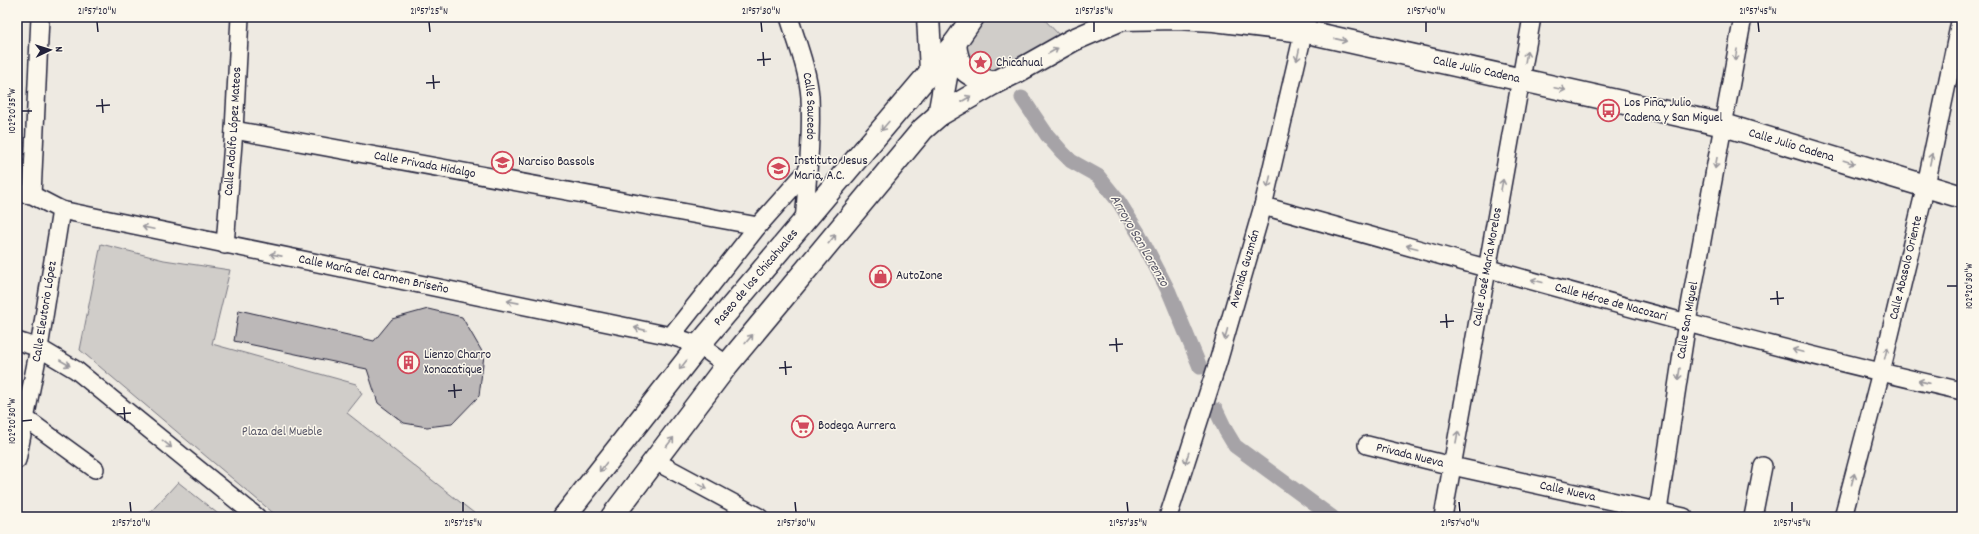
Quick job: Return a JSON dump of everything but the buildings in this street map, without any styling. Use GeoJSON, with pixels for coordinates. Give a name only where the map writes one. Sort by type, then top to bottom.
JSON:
{"type":"FeatureCollection","features":[{"type":"Feature","properties":{"kind":"main road"},"geometry":{"type":"LineString","coordinates":[[928,17],[931,70]]}},
{"type":"Feature","properties":{"kind":"main road"},"geometry":{"type":"LineString","coordinates":[[954,17],[956,55],[964,70],[974,77],[994,83]]}},
{"type":"Feature","properties":{"kind":"main road"},"geometry":{"type":"LineString","coordinates":[[939,115],[947,70],[955,43],[973,17]]}},
{"type":"Feature","properties":{"kind":"main road","name":"Calle Julio Cadena"},"geometry":{"type":"LineString","coordinates":[[994,83],[1073,40],[1122,19],[1177,17],[1305,24],[1522,81],[1724,125],[1962,197]]}},
{"type":"Feature","properties":{"kind":"main road","name":"Paseo de los Chicahuales"},"geometry":{"type":"LineString","coordinates":[[564,517],[699,345],[804,223],[955,43]]}},
{"type":"Feature","properties":{"kind":"main road"},"geometry":{"type":"LineString","coordinates":[[612,517],[727,365],[922,129],[939,115],[994,83]]}},
{"type":"Feature","properties":{"kind":"main road"},"geometry":{"type":"LineString","coordinates":[[906,101],[917,102],[924,109],[922,129]]}},
{"type":"Feature","properties":{"kind":"street"},"geometry":{"type":"LineString","coordinates":[[25,194],[40,17]]}},
{"type":"Feature","properties":{"kind":"street","name":"Calle Adolfo López Mateos"},"geometry":{"type":"LineString","coordinates":[[225,245],[234,130],[240,17]]}},
{"type":"Feature","properties":{"kind":"street","name":"Calle Saucedo"},"geometry":{"type":"LineString","coordinates":[[789,17],[804,66],[810,96],[804,223]]}},
{"type":"Feature","properties":{"kind":"street","name":"Calle José María Morelos"},"geometry":{"type":"LineString","coordinates":[[1443,517],[1522,81],[1532,17]]}},
{"type":"Feature","properties":{"kind":"street","name":"Calle San Miguel"},"geometry":{"type":"LineString","coordinates":[[1657,514],[1687,322],[1743,17]]}},
{"type":"Feature","properties":{"kind":"street","name":"Calle Abasolo Oriente"},"geometry":{"type":"LineString","coordinates":[[1843,517],[1881,372],[1926,185],[1960,17]]}},
{"type":"Feature","properties":{"kind":"street","name":"Avenida Guzmán"},"geometry":{"type":"LineString","coordinates":[[1168,517],[1218,362],[1263,206],[1305,24]]}},
{"type":"Feature","properties":{"kind":"street","name":"Calle Privada Hidalgo"},"geometry":{"type":"LineString","coordinates":[[234,130],[758,226]]}},
{"type":"Feature","properties":{"kind":"street"},"geometry":{"type":"LineString","coordinates":[[671,336],[758,226],[807,171]]}},
{"type":"Feature","properties":{"kind":"street","name":"Calle María del Carmen Briseño"},"geometry":{"type":"LineString","coordinates":[[25,194],[61,210],[671,336],[699,345],[727,365]]}},
{"type":"Feature","properties":{"kind":"street","name":"Calle Héroe de Nacozari"},"geometry":{"type":"LineString","coordinates":[[1263,206],[1687,322],[1881,372],[1962,391]]}},
{"type":"Feature","properties":{"kind":"street","name":"Calle Eleutorio López"},"geometry":{"type":"LineString","coordinates":[[17,456],[38,348],[61,210]]}},
{"type":"Feature","properties":{"kind":"street"},"geometry":{"type":"LineString","coordinates":[[17,341],[38,348],[76,370],[257,517]]}},
{"type":"Feature","properties":{"kind":"street"},"geometry":{"type":"LineString","coordinates":[[25,418],[95,469]]}},
{"type":"Feature","properties":{"kind":"street","name":"Privada Nueva"},"geometry":{"type":"LineString","coordinates":[[1367,445],[1452,466]]}},
{"type":"Feature","properties":{"kind":"street"},"geometry":{"type":"LineString","coordinates":[[655,461],[759,517]]}},
{"type":"Feature","properties":{"kind":"street","name":"Calle Nueva"},"geometry":{"type":"LineString","coordinates":[[1452,466],[1657,514],[1684,517]]}},
{"type":"Feature","properties":{"kind":"street"},"geometry":{"type":"LineString","coordinates":[[1752,517],[1763,466]]}},
{"type":"Feature","properties":{"kind":"green space"},"geometry":{"type":"Polygon","coordinates":[[[984,17],[1042,17],[1063,39],[1002,72],[976,72],[965,45],[984,17]]]}},
{"type":"Feature","properties":{"kind":"green space"},"geometry":{"type":"Polygon","coordinates":[[[17,142],[29,143],[20,172],[17,172],[17,142]]]}},
{"type":"Feature","properties":{"kind":"green space","name":"Plaza del Mueble"},"geometry":{"type":"Polygon","coordinates":[[[101,244],[164,260],[230,270],[212,344],[356,384],[362,394],[347,413],[479,517],[278,517],[80,350],[101,244]]]}},
{"type":"Feature","properties":{"kind":"green space"},"geometry":{"type":"Polygon","coordinates":[[[178,482],[222,517],[146,517],[178,482]]]}},
{"type":"Feature","properties":{"kind":"waterway","name":"Arroyo San Lorenzo"},"geometry":{"type":"LineString","coordinates":[[1022,98],[1047,135],[1062,152],[1071,161],[1098,176],[1119,202],[1139,234],[1169,292],[1200,367]]}},
{"type":"Feature","properties":{"kind":"waterway","name":"Arroyo San Lorenzo"},"geometry":{"type":"LineString","coordinates":[[1216,410],[1235,446],[1332,517]]}},
{"type":"Feature","properties":{"kind":"place","name":"Chicahual"},"geometry":{"type":"Point","coordinates":[981,63]}},
{"type":"Feature","properties":{"kind":"place","name":"Los Piña, Julio Cadena y San Miguel"},"geometry":{"type":"Point","coordinates":[1609,110]}},
{"type":"Feature","properties":{"kind":"place","name":"Narciso Bassols"},"geometry":{"type":"Point","coordinates":[502,162]}},
{"type":"Feature","properties":{"kind":"place","name":"Instituto Jesus Maria, A.C."},"geometry":{"type":"Point","coordinates":[779,168]}},
{"type":"Feature","properties":{"kind":"place","name":"AutoZone"},"geometry":{"type":"Point","coordinates":[880,276]}},
{"type":"Feature","properties":{"kind":"place","name":"Lienzo Charro Xonacatique"},"geometry":{"type":"Point","coordinates":[408,362]}},
{"type":"Feature","properties":{"kind":"place","name":"Bodega Aurrera"},"geometry":{"type":"Point","coordinates":[803,426]}}]}
